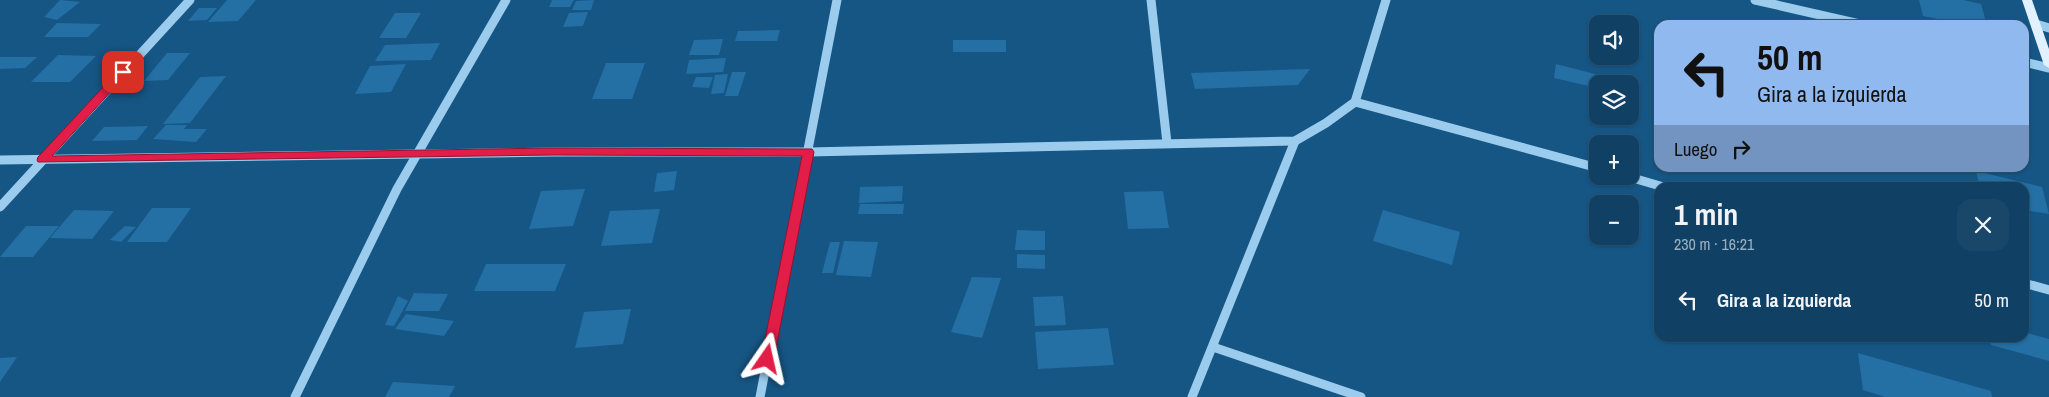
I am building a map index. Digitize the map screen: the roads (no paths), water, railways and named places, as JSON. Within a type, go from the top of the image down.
[{"type":"main road","points":[[2027,0],[2049,66]]},
{"type":"street","points":[[0,207],[190,0]]},
{"type":"street","points":[[295,397],[393,198],[506,0]]},
{"type":"street","points":[[760,397],[837,0]]},
{"type":"street","points":[[1152,0],[1167,143]]},
{"type":"street","points":[[0,160],[554,152],[809,152],[1294,141],[1326,123],[1355,102],[1386,0]]},
{"type":"street","points":[[1755,0],[1842,20]]},
{"type":"street","points":[[2036,24],[2049,28]]},
{"type":"street","points":[[2029,63],[2049,66]]},
{"type":"street","points":[[1355,102],[1589,166]]},
{"type":"street","points":[[1192,397],[1294,141]]},
{"type":"street","points":[[1639,180],[1654,184]]},
{"type":"street","points":[[2029,284],[2049,290]]},
{"type":"street","points":[[1213,347],[1361,397]]}]
